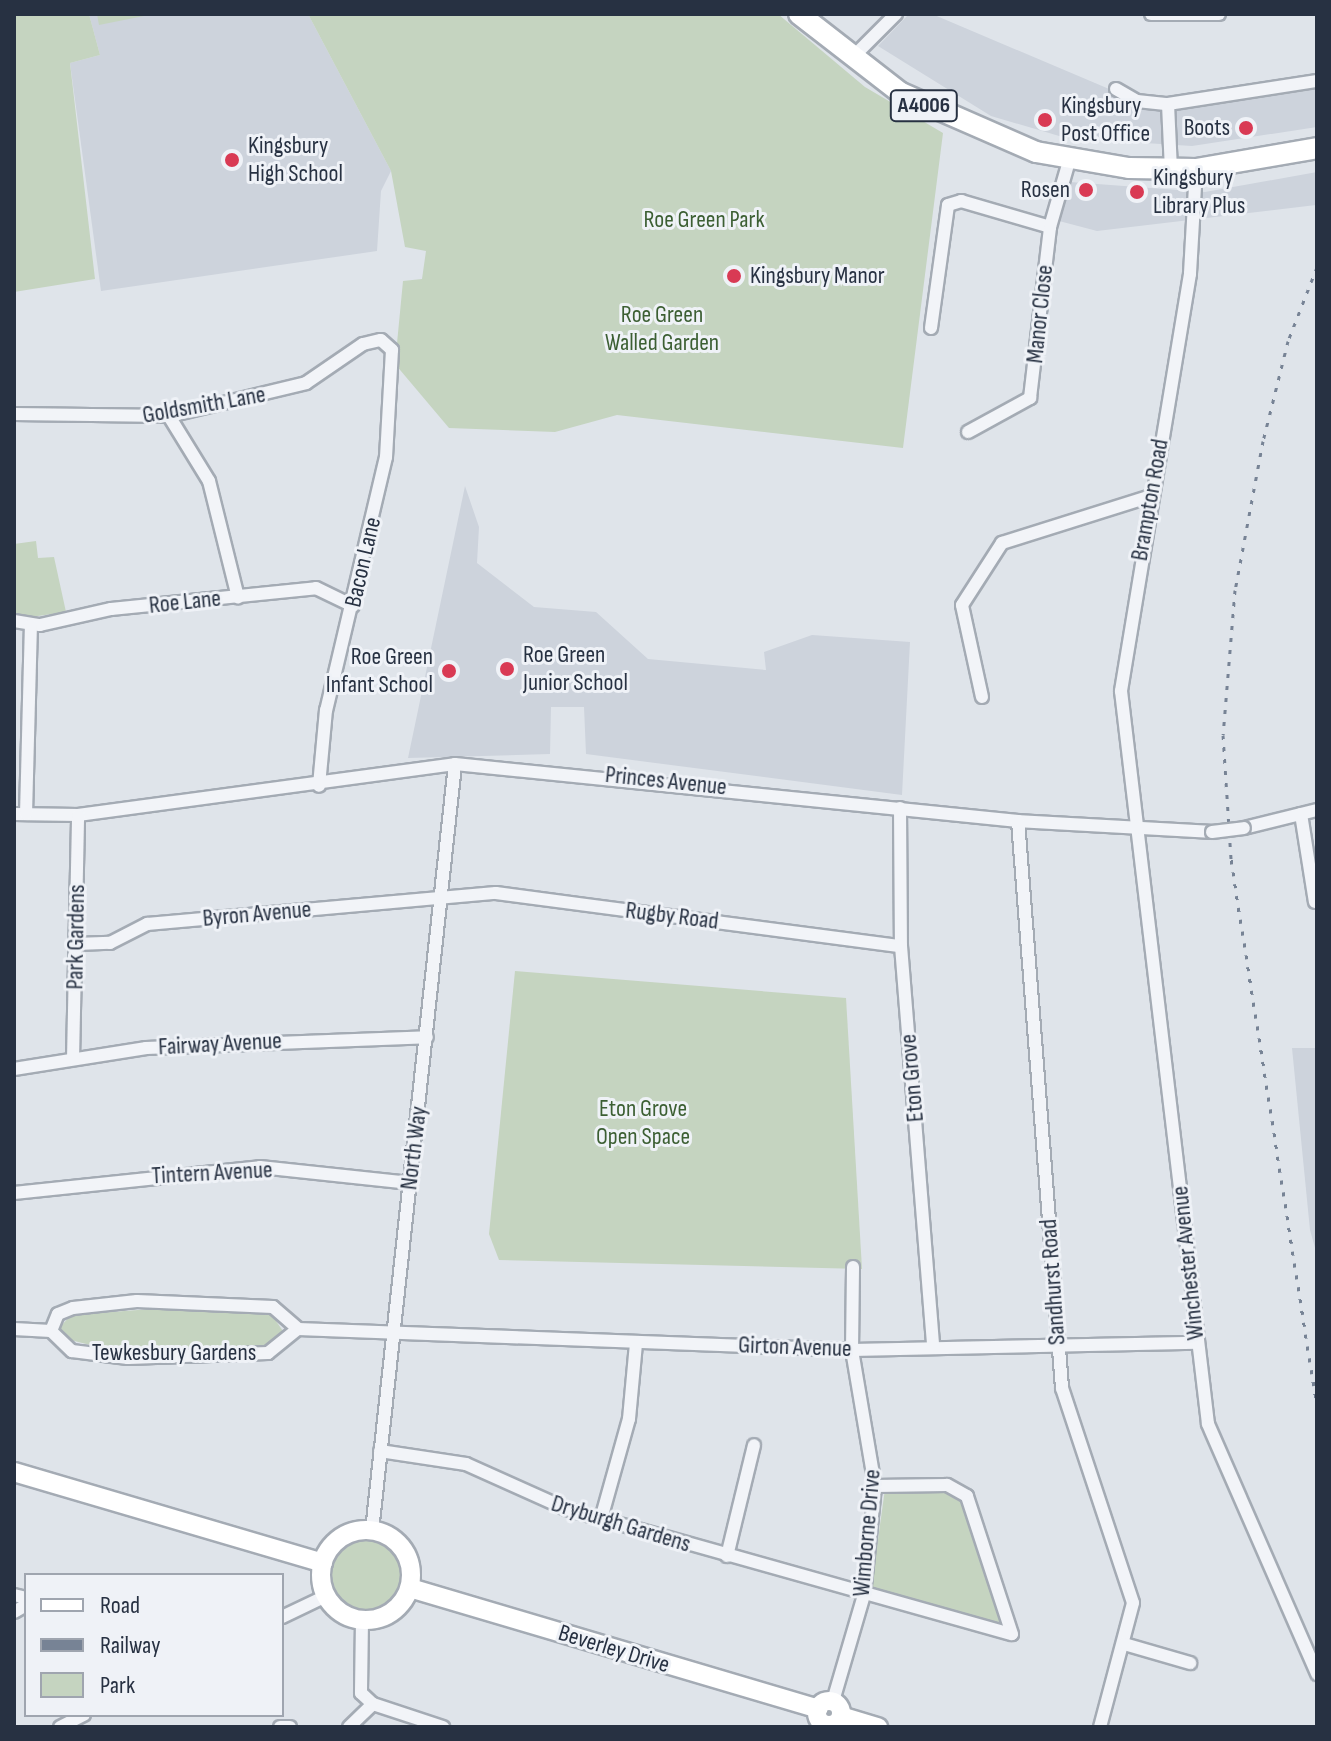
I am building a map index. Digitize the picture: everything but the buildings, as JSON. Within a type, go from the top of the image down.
[{"type":"main road","name":"A4006","points":[[799,14],[853,57],[961,125],[1069,161],[1196,169],[1317,148]]},
{"type":"street","points":[[853,57],[896,14]]},
{"type":"street","points":[[1151,14],[1219,14]]},
{"type":"street","points":[[1116,89],[1168,104],[1317,81]]},
{"type":"street","points":[[1168,104],[1171,169]]},
{"type":"street","name":"Manor Close","points":[[968,432],[1030,398],[1050,227],[1069,161]]},
{"type":"street","name":"Brampton Road","points":[[1141,831],[1121,691],[1148,497],[1190,274],[1196,169]]},
{"type":"street","points":[[931,328],[948,205],[967,202],[1050,227]]},
{"type":"street","name":"Goldsmith Lane","points":[[14,414],[169,416],[306,383],[381,340]]},
{"type":"street","name":"Bacon Lane","points":[[319,786],[326,710],[386,457],[392,350],[381,340]]},
{"type":"street","points":[[169,416],[209,481],[238,597]]},
{"type":"street","points":[[982,697],[962,605],[1002,543],[1148,497]]},
{"type":"street","name":"Roe Lane","points":[[14,621],[31,625],[316,588],[353,606]]},
{"type":"street","points":[[20,814],[31,625]]},
{"type":"street","name":"Princes Avenue","points":[[20,814],[78,815],[319,786],[455,764],[1141,831],[1212,832],[1244,828],[1317,810]]},
{"type":"street","name":"North Way","points":[[372,1531],[455,764]]},
{"type":"street","name":"Eton Grove","points":[[900,808],[901,946],[933,1348]]},
{"type":"street","points":[[1301,814],[1315,902]]},
{"type":"street","name":"Park Gardens","points":[[73,1059],[78,815]]},
{"type":"street","name":"Sandhurst Road","points":[[1018,821],[1058,1347],[1070,1428],[1133,1603],[1100,1727]]},
{"type":"street","name":"Winchester Avenue","points":[[1141,831],[1208,1424],[1230,1488],[1317,1674]]},
{"type":"street","name":"Rugby Road","points":[[442,897],[496,893],[901,946]]},
{"type":"street","name":"Byron Avenue","points":[[76,944],[110,943],[147,924],[442,897]]},
{"type":"street","name":"Fairway Avenue","points":[[14,1069],[173,1046],[427,1037]]},
{"type":"street","name":"Tintern Avenue","points":[[14,1193],[260,1167],[410,1183]]},
{"type":"street","name":"Wimborne Drive","points":[[828,1715],[864,1595],[875,1486],[852,1350],[853,1267]]},
{"type":"street","name":"Tewkesbury Gardens","points":[[137,1301],[273,1307],[298,1329],[268,1353],[178,1358],[86,1354],[63,1346],[51,1331],[58,1314],[73,1308],[137,1301]]},
{"type":"street","points":[[14,1329],[51,1331]]},
{"type":"street","points":[[298,1329],[393,1332]]},
{"type":"street","name":"Girton Avenue","points":[[393,1332],[852,1350],[1197,1343]]},
{"type":"street","points":[[601,1519],[629,1419],[636,1343]]},
{"type":"street","points":[[727,1556],[754,1445]]},
{"type":"street","name":"Dryburgh Gardens","points":[[380,1451],[466,1464],[601,1519],[1001,1635],[1015,1626],[967,1496],[947,1485],[875,1486]]},
{"type":"street","points":[[14,1472],[323,1563]]},
{"type":"street","points":[[326,1596],[323,1563],[342,1538],[372,1531],[403,1549],[410,1588],[396,1609],[362,1620]]},
{"type":"street","name":"Beverley Drive","points":[[410,1588],[828,1715],[878,1727]]},
{"type":"street","points":[[284,1616],[326,1596]]},
{"type":"street","points":[[326,1596],[362,1620]]},
{"type":"street","points":[[362,1620],[355,1681],[373,1704],[443,1727]]},
{"type":"street","points":[[1124,1644],[1190,1663]]},
{"type":"street","points":[[349,1727],[373,1704]]},
{"type":"street","points":[[60,1727],[80,1717]]},
{"type":"street","points":[[280,1727],[290,1727]]},
{"type":"shaded area","name":"Kingsbury High School","points":[[89,14],[308,14],[391,171],[381,191],[377,251],[101,291],[70,63],[100,55]]},
{"type":"shaded area","points":[[909,14],[932,14],[1128,97],[1174,103],[1317,79],[1317,127],[1192,146],[1066,138],[991,116],[878,46]]},
{"type":"shaded area","points":[[1317,172],[1316,205],[1097,231],[1059,221],[1070,182],[1205,192]]},
{"type":"shaded area","points":[[465,486],[479,527],[477,563],[534,607],[596,612],[648,659],[766,670],[764,652],[812,635],[910,642],[902,795],[586,754],[584,707],[551,707],[550,754],[408,758]]},
{"type":"shaded area","points":[[1292,1048],[1317,1048],[1317,1255],[1310,1230]]},
{"type":"green space","points":[[14,14],[89,14],[100,55],[70,63],[95,279],[14,292]]},
{"type":"green space","points":[[97,14],[154,14],[99,25]]},
{"type":"green space","name":"Roe Green Park","points":[[308,14],[778,14],[865,87],[943,133],[903,448],[617,415],[555,432],[449,428],[395,364],[403,281],[422,279],[426,251],[405,247],[391,171]]},
{"type":"green space","points":[[36,541],[38,558],[54,557],[66,612],[24,618],[14,615],[14,544]]},
{"type":"green space","name":"Eton Grove Open Space","points":[[515,971],[846,998],[862,1269],[499,1260],[489,1234]]},
{"type":"green space","points":[[178,1307],[269,1311],[285,1334],[265,1349],[127,1354],[62,1338],[60,1327],[71,1315]]},
{"type":"green space","points":[[885,1489],[955,1491],[966,1505],[1007,1626],[871,1590]]},
{"type":"green space","points":[[367,1540],[381,1543],[393,1551],[401,1563],[404,1577],[401,1591],[393,1603],[381,1611],[367,1614],[353,1611],[341,1603],[333,1591],[330,1577],[333,1563],[341,1551],[353,1543]]},
{"type":"railway","points":[[1317,267],[1288,341],[1263,441],[1235,590],[1223,735],[1231,860],[1317,1407]]},
{"type":"place","name":"Kingsbury Post Office","points":[[1045,120]]},
{"type":"place","name":"Boots","points":[[1246,128]]},
{"type":"place","name":"Kingsbury High School","points":[[232,160]]},
{"type":"place","name":"Rosen","points":[[1086,190]]},
{"type":"place","name":"Kingsbury Library Plus","points":[[1137,192]]},
{"type":"place","name":"Kingsbury Manor","points":[[734,276]]},
{"type":"place","name":"Roe Green Junior School","points":[[507,669]]},
{"type":"place","name":"Roe Green Infant School","points":[[449,671]]},
{"type":"park label","name":"Roe Green Walled Garden","points":[[662,329]]}]
